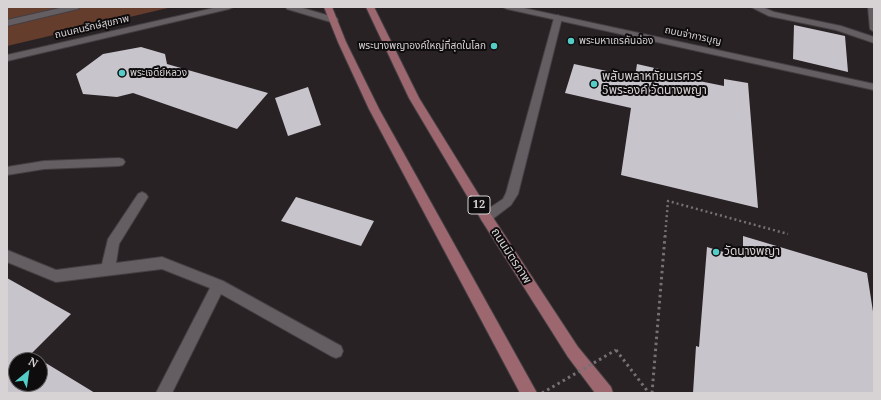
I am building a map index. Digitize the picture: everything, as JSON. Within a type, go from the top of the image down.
[{"type":"main road","points":[[328,7],[342,42],[374,109],[529,393]]},
{"type":"main road","name":"ถนนมิตรภาพ","points":[[370,7],[414,98],[486,217],[573,352],[605,393]]},
{"type":"street","points":[[7,23],[75,7]]},
{"type":"street","name":"ถนนคนรักษ์สุขภาพ","points":[[7,58],[229,7]]},
{"type":"street","points":[[290,7],[334,20]]},
{"type":"street","name":"ถนนจ่าการบุญ","points":[[506,7],[874,87]]},
{"type":"street","points":[[755,7],[772,14],[838,28],[874,40]]},
{"type":"street","points":[[872,7],[874,29]]},
{"type":"street","points":[[486,217],[507,202],[512,194],[558,18]]},
{"type":"street","points":[[7,171],[44,165],[119,162]]},
{"type":"street","points":[[108,269],[113,243],[142,198]]},
{"type":"street","points":[[7,256],[56,276],[162,263],[218,285],[336,351]]},
{"type":"street","points":[[164,393],[218,285]]},
{"type":"path","points":[[651,393],[668,201],[788,234]]},
{"type":"path","points":[[542,393],[616,350],[651,393]]},
{"type":"shaded area","points":[[7,7],[172,7],[7,46]]},
{"type":"building","points":[[794,25],[845,36],[848,72],[793,59]]},
{"type":"building","points":[[141,47],[165,54],[167,64],[268,93],[237,129],[133,93],[117,97],[83,94],[76,74],[103,54]]},
{"type":"building","points":[[574,64],[635,77],[637,64],[659,69],[659,73],[724,86],[724,79],[748,83],[758,208],[621,175],[631,108],[565,93]]},
{"type":"building","points":[[308,87],[321,125],[288,136],[275,98]]},
{"type":"building","points":[[296,197],[374,221],[361,246],[281,221]]},
{"type":"building","points":[[743,236],[867,273],[874,318],[874,393],[693,393],[696,346],[699,347],[707,247],[743,258]]},
{"type":"building","points":[[7,278],[71,314],[33,352],[8,352],[8,392],[48,392],[48,364],[95,393],[7,393]]},
{"type":"place","name":"พระมหาเถรคันฉ่อง","points":[[571,41]]},
{"type":"place","name":"พระนางพญาองค์ใหญ่ที่สุดในโลก","points":[[494,46]]},
{"type":"place","name":"พระเจดีย์หลวง","points":[[122,73]]},
{"type":"place","name":"พลับพลาหทัยนเรศวร์ 5พระองค์ วัดนางพญา","points":[[594,84]]},
{"type":"place","name":"วัดนางพญา","points":[[716,252]]}]
